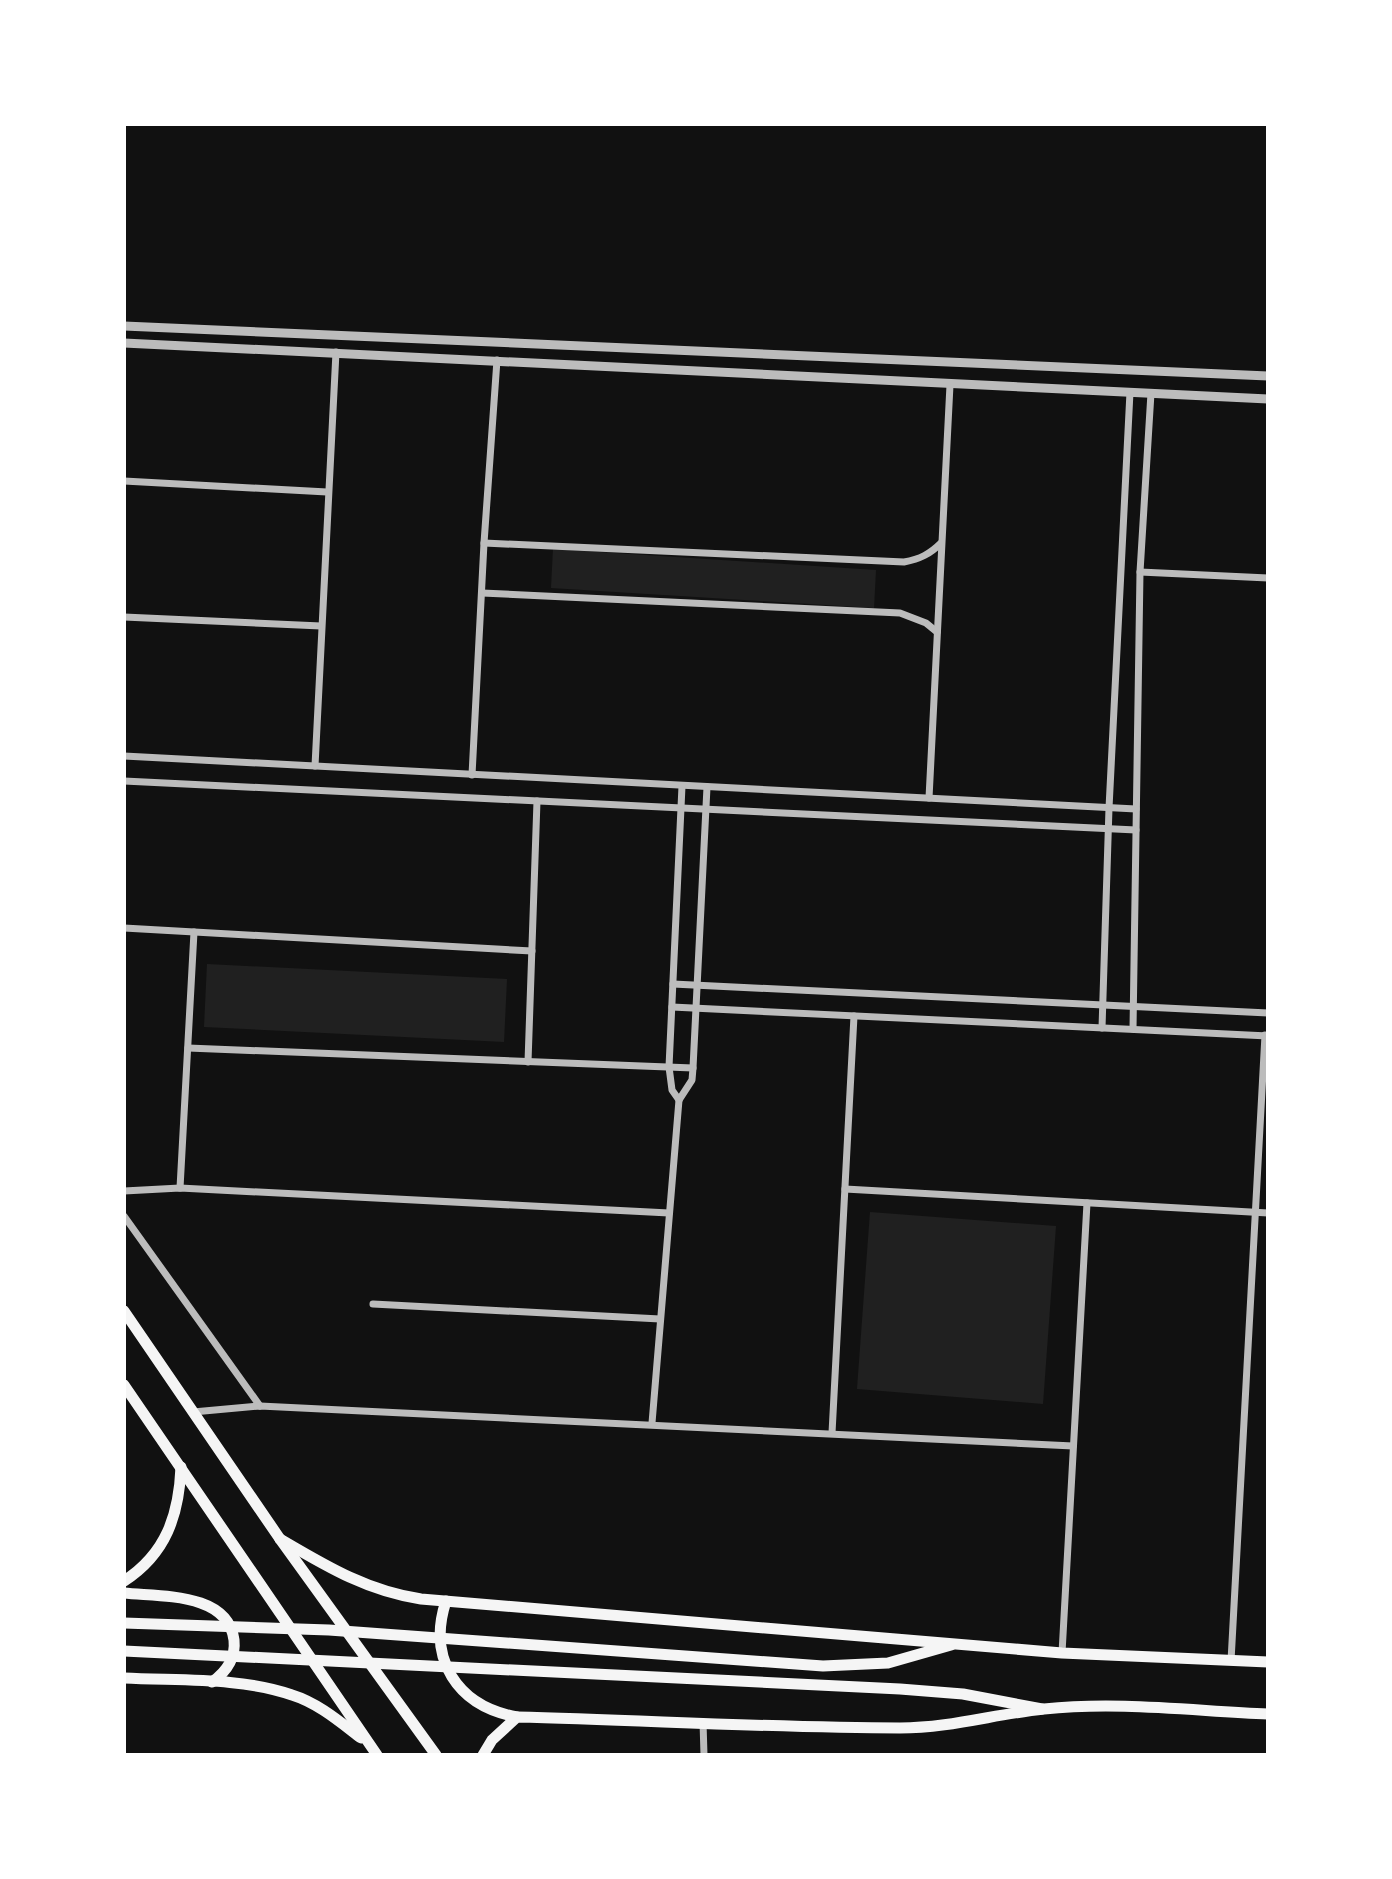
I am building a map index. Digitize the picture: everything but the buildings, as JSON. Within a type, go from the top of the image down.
[{"type":"main road","points":[[124,1311],[280,1539],[436,1755]]},
{"type":"main road","points":[[124,1385],[373,1750]]},
{"type":"main road","points":[[124,1581],[149,1562],[168,1533],[179,1500],[181,1466]]},
{"type":"main road","points":[[280,1539],[350,1580],[396,1596],[1062,1653],[1268,1662]]},
{"type":"main road","points":[[124,1593],[202,1603],[220,1613],[231,1629],[234,1649],[228,1667],[212,1682]]},
{"type":"main road","points":[[446,1601],[439,1632],[445,1663],[452,1677],[473,1700],[487,1708],[517,1717],[901,1728],[970,1723],[1042,1709],[1123,1707],[1268,1714]]},
{"type":"main road","points":[[129,1623],[329,1630],[845,1667],[900,1661],[956,1644]]},
{"type":"main road","points":[[130,1652],[935,1691],[1042,1709]]},
{"type":"main road","points":[[124,1678],[252,1686],[294,1695],[335,1718],[373,1750]]},
{"type":"main road","points":[[483,1755],[492,1740],[517,1717]]},
{"type":"street","points":[[124,326],[1268,376]]},
{"type":"street","points":[[124,343],[1268,399]]},
{"type":"street","points":[[315,766],[336,352]]},
{"type":"street","points":[[472,775],[497,360]]},
{"type":"street","points":[[929,798],[950,385]]},
{"type":"street","points":[[1102,1028],[1108,828],[1130,392]]},
{"type":"street","points":[[1133,1029],[1140,572],[1151,393]]},
{"type":"street","points":[[124,481],[327,492]]},
{"type":"street","points":[[484,543],[904,562],[919,560],[941,543]]},
{"type":"street","points":[[1140,572],[1268,578]]},
{"type":"street","points":[[482,593],[900,613],[914,616],[937,632]]},
{"type":"street","points":[[124,617],[321,626]]},
{"type":"street","points":[[124,756],[1136,809]]},
{"type":"street","points":[[124,781],[1136,830]]},
{"type":"street","points":[[679,1100],[672,1090],[669,1067],[682,786]]},
{"type":"street","points":[[652,1423],[679,1100],[687,1091],[693,1068],[707,787]]},
{"type":"street","points":[[528,1062],[537,801]]},
{"type":"street","points":[[124,928],[532,951]]},
{"type":"street","points":[[180,1188],[194,932]]},
{"type":"street","points":[[673,984],[1268,1013]]},
{"type":"street","points":[[672,1007],[1266,1036],[1231,1661]]},
{"type":"street","points":[[832,1433],[854,1016]]},
{"type":"street","points":[[188,1048],[693,1068]]},
{"type":"street","points":[[124,1191],[180,1188],[669,1213]]},
{"type":"street","points":[[845,1189],[1268,1213]]},
{"type":"street","points":[[1062,1653],[1087,1203]]},
{"type":"street","points":[[124,1216],[260,1406]]},
{"type":"street","points":[[373,1304],[660,1319]]},
{"type":"street","points":[[193,1412],[260,1406],[1073,1446]]},
{"type":"street","points":[[703,1722],[704,1755]]},
{"type":"shaded area","points":[[553,549],[876,570],[874,608],[551,588]]},
{"type":"shaded area","points":[[207,964],[507,979],[504,1042],[204,1027]]},
{"type":"shaded area","points":[[870,1212],[1056,1226],[1043,1404],[857,1389]]}]
